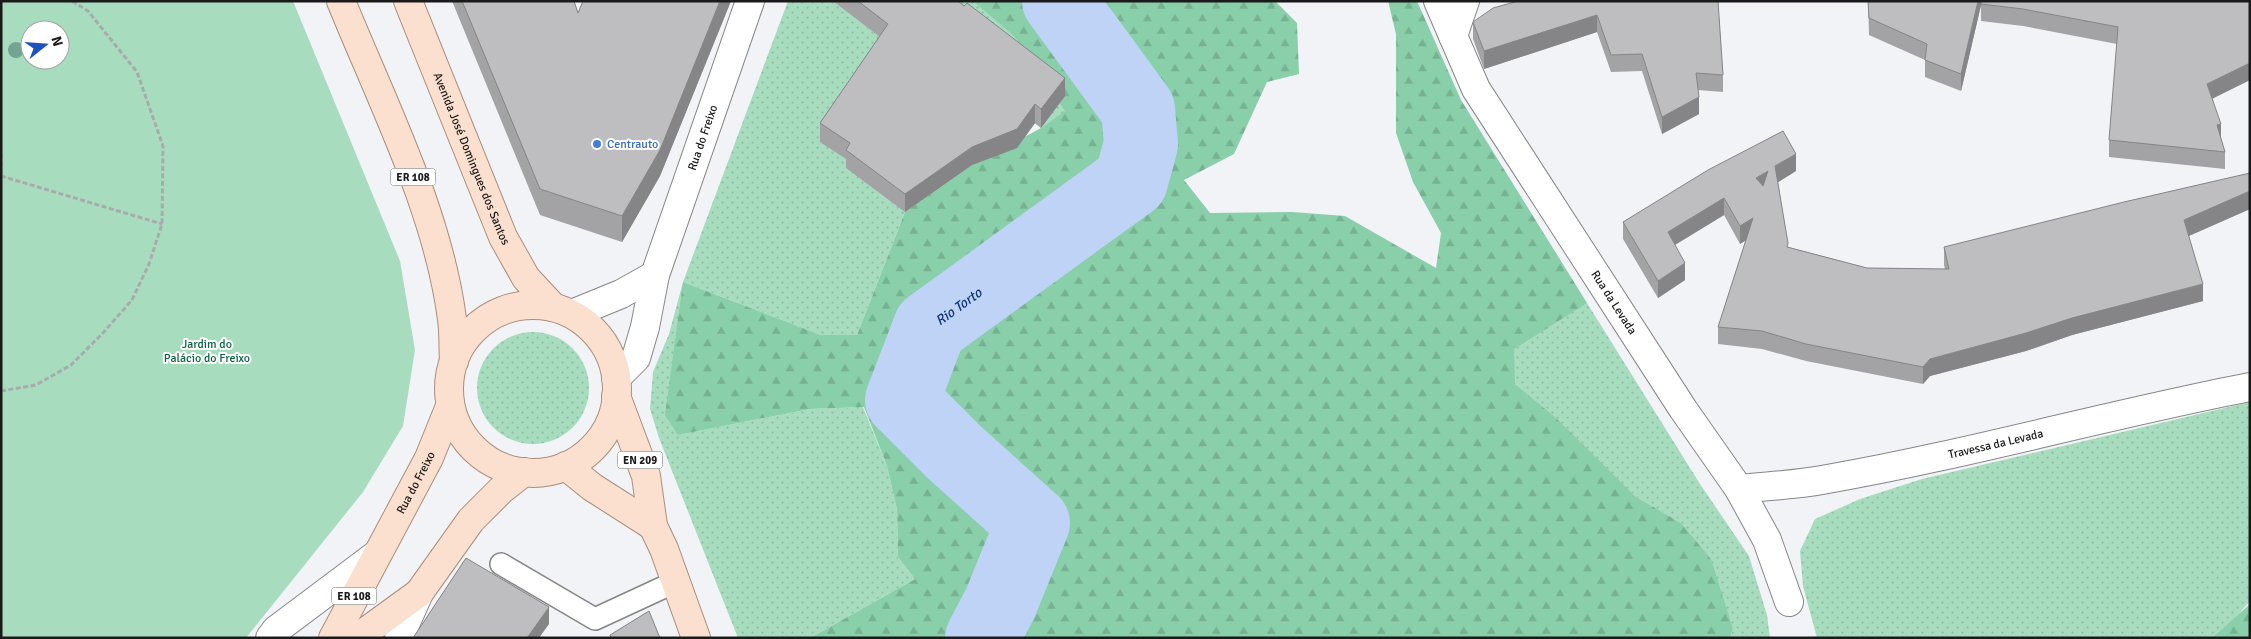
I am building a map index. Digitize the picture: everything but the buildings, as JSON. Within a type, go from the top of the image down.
[{"type":"main road","name":"ER 108","points":[[341,1],[412,173],[438,249],[453,320],[454,361]]},
{"type":"main road","name":"Avenida José Domingues dos Santos","points":[[408,1],[504,237],[526,278],[562,310]]},
{"type":"main road","name":"ER 108","points":[[528,304],[562,310],[588,325],[601,340],[611,358],[616,387],[612,419],[601,439],[585,455],[566,466],[546,472],[524,472],[502,467],[478,453],[461,432],[450,406],[449,384],[454,361],[464,340],[481,322],[504,310],[528,304]]},
{"type":"main road","name":"EN 209","points":[[616,387],[646,476],[653,526],[696,638]]},
{"type":"main road","name":"Rua do Freixo","points":[[333,638],[429,458],[450,406]]},
{"type":"main road","points":[[566,466],[592,487],[653,526]]},
{"type":"main road","name":"ER 108","points":[[357,638],[420,593],[471,520],[501,490],[524,472]]},
{"type":"street","name":"Rua do Freixo","points":[[616,387],[636,358],[645,327],[655,275],[750,1]]},
{"type":"street","name":"Rua da Levada","points":[[1438,1],[1476,89],[1683,409],[1739,489],[1767,540],[1789,602]]},
{"type":"street","points":[[1453,36],[1465,1]]},
{"type":"street","points":[[562,310],[621,294],[655,275]]},
{"type":"street","name":"Travessa da Levada","points":[[1739,489],[1830,478],[2019,439],[2161,404],[2250,386]]},
{"type":"street","name":"Rua do Freixo","points":[[270,638],[276,630],[376,555]]},
{"type":"street","points":[[399,638],[420,593]]},
{"type":"lane","points":[[502,564],[595,619],[675,582]]},
{"type":"path","points":[[1,391],[36,385],[71,365],[102,334],[132,300],[148,264],[162,224],[163,146],[137,72],[88,11],[72,1]]},
{"type":"path","points":[[1,154],[1,175],[162,224]]},
{"type":"green space","name":"Jardim do Palácio do Freixo","points":[[1,1],[293,1],[400,261],[415,350],[403,426],[363,492],[246,638],[1,638]]},
{"type":"green space","points":[[788,1],[979,1],[1020,34],[1008,52],[1065,96],[1066,111],[1041,128],[1034,123],[905,212],[857,335],[821,335],[683,282]]},
{"type":"green space","points":[[973,1],[1275,1],[1297,23],[1299,74],[1267,82],[1234,154],[1184,180],[1210,213],[1292,212],[1345,216],[1436,268],[1441,233],[1413,182],[1396,133],[1396,34],[1388,1],[1417,1],[1461,100],[1587,303],[1514,349],[1515,384],[1556,418],[1635,496],[1681,523],[1711,559],[1733,629],[1730,638],[810,638],[915,579],[898,557],[897,510],[887,466],[864,407],[810,409],[678,435],[665,415],[683,282],[821,335],[857,335],[905,212],[972,165],[1041,128],[1065,111],[1014,36]]},
{"type":"green space","points":[[683,282],[678,435],[810,409],[863,407],[887,466],[897,510],[898,557],[915,579],[810,638],[738,638],[659,438],[650,409],[653,372],[669,334]]},
{"type":"green space","points":[[1587,303],[1700,484],[1749,556],[1767,615],[1770,638],[1730,638],[1733,629],[1681,523],[1635,496],[1515,384],[1508,347]]},
{"type":"green space","points":[[533,332],[555,336],[573,348],[585,366],[589,388],[585,410],[573,428],[555,440],[533,444],[511,440],[493,428],[481,410],[477,388],[481,366],[493,348],[511,336]]},
{"type":"green space","points":[[2250,402],[2250,601],[2218,638],[1817,638],[1803,586],[1800,551],[1815,519],[1860,499],[1922,479]]},
{"type":"green space","points":[[2250,604],[2250,638],[2212,638]]},
{"type":"waterway","name":"Rio Torto","points":[[982,638],[1000,604],[1033,523],[954,452],[902,400],[930,327],[1131,181],[1141,144],[1138,109],[1059,1]]},
{"type":"place","name":"Centrauto","points":[[597,144]]}]
